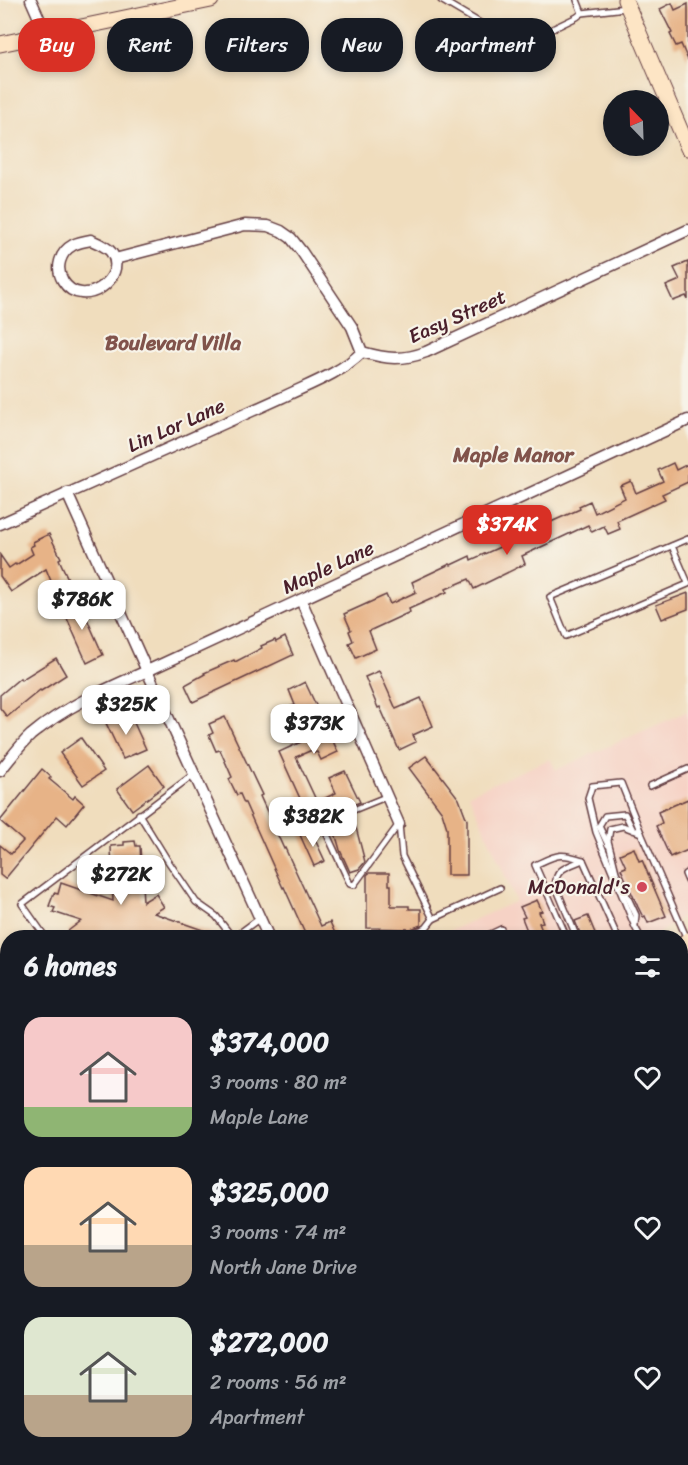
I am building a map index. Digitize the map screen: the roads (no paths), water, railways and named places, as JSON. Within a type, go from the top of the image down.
[{"type":"main road","points":[[95,24],[210,0]]},
{"type":"main road","points":[[626,4],[688,148]]},
{"type":"main road","points":[[0,44],[18,40]]},
{"type":"street","points":[[31,0],[39,18]]},
{"type":"street","points":[[115,259],[245,225],[268,226],[291,238],[302,252],[352,327],[362,352]]},
{"type":"street","name":"Easy Street","points":[[362,352],[400,359],[426,352],[688,230]]},
{"type":"street","points":[[92,240],[100,244],[111,251],[115,259],[114,271],[110,280],[103,288],[93,292],[81,293],[70,289],[59,272],[64,252],[72,245],[81,242],[92,240]]},
{"type":"street","name":"Lin Lor Lane","points":[[0,524],[283,397],[354,360],[362,352]]},
{"type":"street","name":"Maple Lane","points":[[0,771],[30,737],[60,713],[104,689],[147,672],[688,420]]},
{"type":"street","points":[[68,493],[265,930]]},
{"type":"street","points":[[302,600],[399,824]]},
{"type":"lane","points":[[441,0],[502,36],[546,32],[582,13],[626,4]]},
{"type":"lane","points":[[577,0],[582,13]]},
{"type":"lane","points":[[672,546],[688,584],[566,636],[549,597],[688,539]]},
{"type":"lane","points":[[650,786],[688,769]]},
{"type":"lane","points":[[40,930],[22,904],[194,774]]},
{"type":"lane","points":[[637,930],[596,832],[588,798],[592,786],[621,783],[684,930]]},
{"type":"lane","points":[[388,796],[324,822],[324,828],[350,884],[354,885],[399,824]]},
{"type":"lane","points":[[139,814],[196,902],[216,916],[227,930]]},
{"type":"lane","points":[[611,852],[599,826],[605,816],[625,814],[633,830]]},
{"type":"lane","points":[[399,824],[402,856],[433,919]]},
{"type":"lane","points":[[635,927],[636,915],[616,872],[608,841],[610,829],[623,826],[641,833]]},
{"type":"lane","points":[[564,930],[535,864],[557,855],[583,860],[614,930]]},
{"type":"lane","points":[[575,930],[555,878],[560,871],[583,860]]},
{"type":"lane","points":[[688,872],[685,874],[688,881]]},
{"type":"lane","points":[[421,930],[426,928],[433,919],[501,888]]},
{"type":"lane","points":[[244,930],[260,918]]},
{"type":"place","name":"McDonald's","points":[[642,887]]},
{"type":"district","name":"Boulevard Villa","points":[[173,343]]},
{"type":"district","name":"Maple Manor","points":[[513,455]]}]
